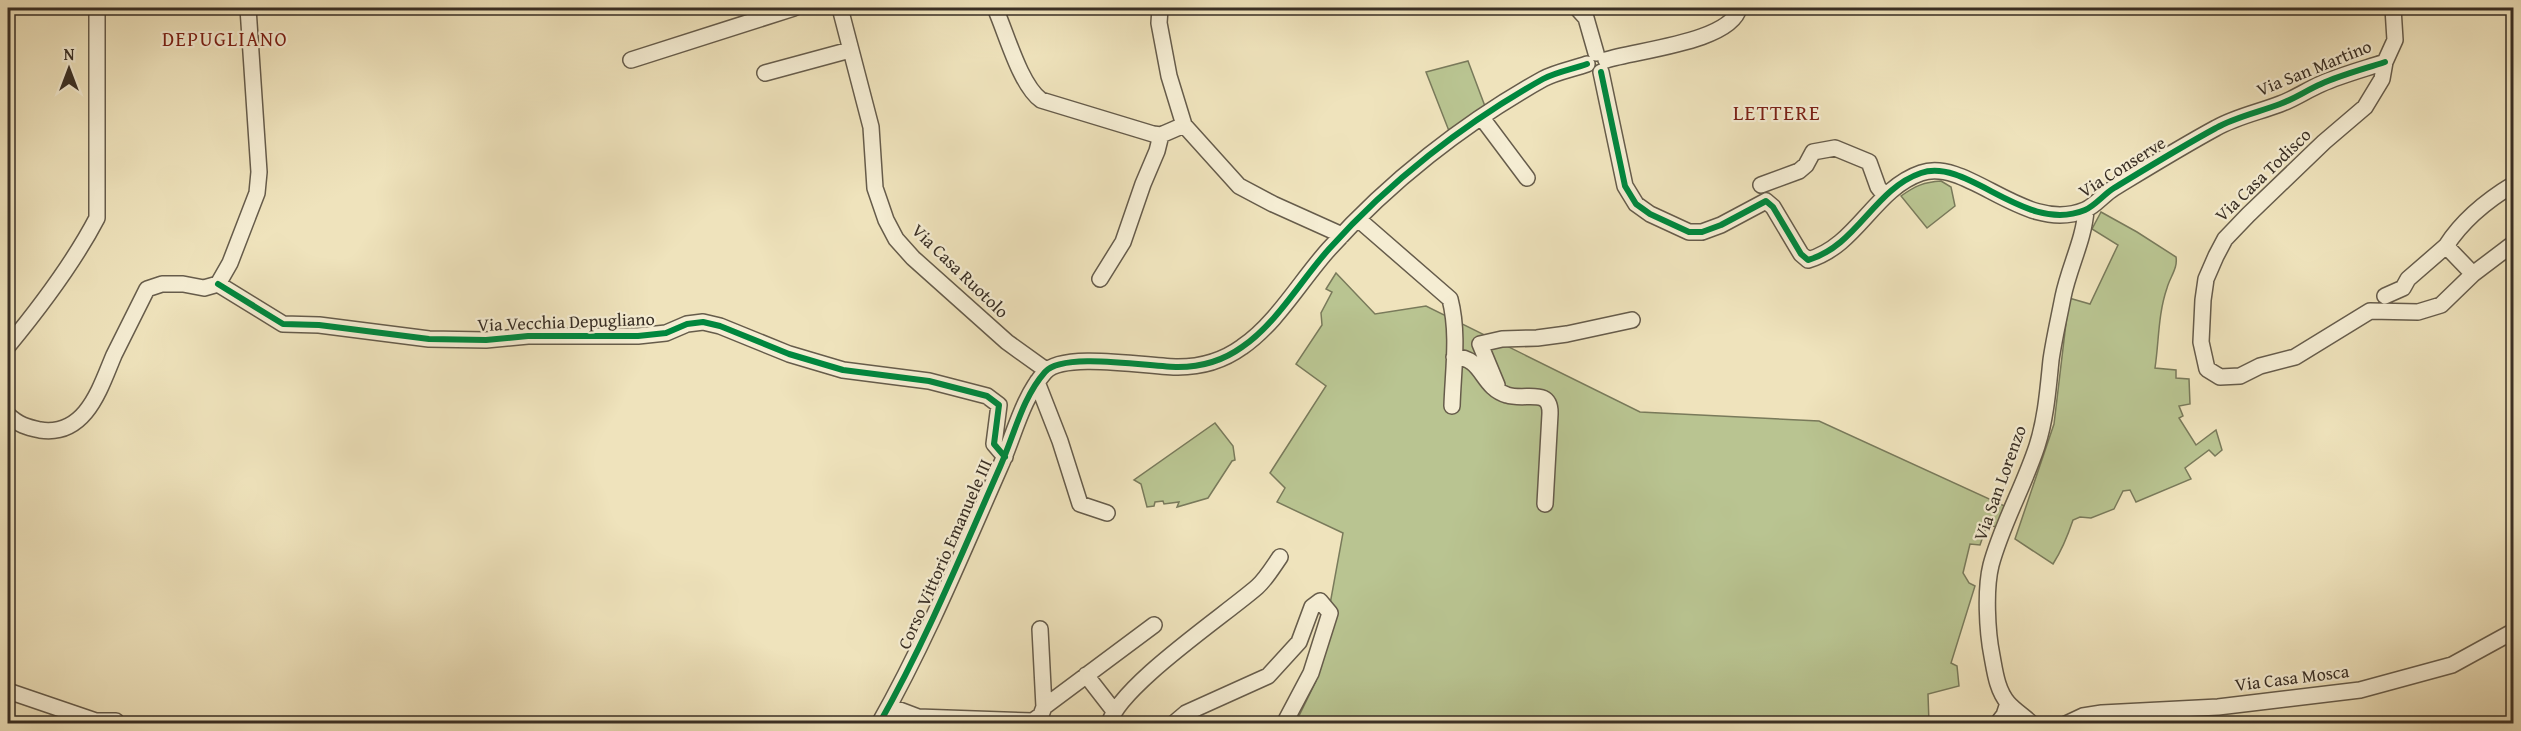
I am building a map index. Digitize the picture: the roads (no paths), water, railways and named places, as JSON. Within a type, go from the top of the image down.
[{"type":"street","points":[[8,346],[81,248],[97,218],[97,8]]},
{"type":"street","points":[[8,416],[20,426],[49,431],[68,427],[81,418],[94,402],[147,289],[162,284],[204,288],[218,284],[230,263],[257,193],[259,172],[248,8]]},
{"type":"street","points":[[631,60],[794,8]]},
{"type":"street","name":"Via Casa Ruotolo","points":[[840,8],[870,127],[875,188],[886,220],[896,239],[913,258],[1042,376]]},
{"type":"street","points":[[995,8],[1034,95],[1052,103],[1161,135],[1184,125]]},
{"type":"street","points":[[1160,8],[1159,23],[1169,76],[1184,125],[1239,186],[1342,235]]},
{"type":"street","points":[[1577,8],[1586,18],[1598,62]]},
{"type":"street","points":[[1107,513],[1080,504],[1042,376],[1063,362],[1180,367],[1216,362],[1243,347],[1269,325],[1342,235],[1358,219],[1447,143],[1482,118],[1545,78],[1598,62],[1708,36],[1729,23],[1739,8]]},
{"type":"street","name":"Via San Martino","points":[[2240,118],[2283,103],[2322,84],[2385,62],[2395,40],[2393,8]]},
{"type":"street","points":[[765,73],[850,50]]},
{"type":"street","name":"Via Conserve","points":[[1598,62],[1625,186],[1636,204],[1650,214],[1689,232],[1702,232],[1721,225],[1766,201],[1773,207],[1808,260],[1817,258],[1854,232],[1885,196],[1908,178],[1924,172],[1940,171],[1956,175],[2031,210],[2047,214],[2086,210],[2112,190],[2197,138],[2218,126],[2240,118]]},
{"type":"street","name":"Via Casa Todisco","points":[[2385,62],[2382,79],[2365,107],[2324,142],[2225,239],[2206,279],[2201,342],[2207,369],[2220,377],[2240,376],[2260,366],[2295,357],[2370,311],[2418,312],[2440,305],[2473,274]]},
{"type":"street","points":[[1482,118],[1527,178]]},
{"type":"street","points":[[1100,279],[1124,242],[1161,135]]},
{"type":"street","points":[[1761,185],[1806,165],[1813,152],[1834,148],[1869,162],[1878,187],[1885,196]]},
{"type":"street","points":[[2385,296],[2403,288],[2408,283],[2408,279],[2446,246],[2454,234],[2499,193],[2514,184]]},
{"type":"street","name":"Via San Lorenzo","points":[[2032,723],[2008,703],[1997,679],[1989,645],[1991,566],[2001,533],[2011,516],[2038,445],[2046,406],[2051,357],[2074,255],[2081,240],[2086,210]]},
{"type":"street","points":[[1358,219],[1450,299],[1454,313],[1452,406]]},
{"type":"street","points":[[2446,246],[2473,274],[2514,243]]},
{"type":"street","name":"Via Vecchia Depugliano","points":[[218,284],[283,324],[319,325],[429,339],[638,336],[666,333],[687,324],[703,322],[720,326],[789,354],[843,370],[929,381],[987,396],[999,405],[994,444],[1005,457]]},
{"type":"street","points":[[1500,391],[1480,344],[1502,339],[1546,337],[1632,320]]},
{"type":"street","points":[[1454,357],[1468,358],[1492,389],[1506,395],[1541,397],[1551,405],[1545,504]]},
{"type":"street","name":"Corso Vittorio Emanuele III","points":[[879,723],[907,674],[1005,457],[1030,393],[1042,376]]},
{"type":"street","points":[[1086,675],[1111,717],[1146,676],[1259,585],[1280,557]]},
{"type":"street","points":[[1173,723],[1186,713],[1268,676],[1299,642],[1312,608],[1320,601],[1330,613],[1311,673],[1284,723]]},
{"type":"street","points":[[1044,707],[1154,625]]},
{"type":"street","points":[[889,706],[918,717],[1033,721],[1041,715],[1044,707],[1040,629]]},
{"type":"street","name":"Via Casa Mosca","points":[[2066,723],[2083,716],[2102,713],[2218,707],[2360,690],[2452,665],[2514,631]]},
{"type":"street","points":[[8,692],[96,721],[116,721]]},
{"type":"street","points":[[1997,723],[2004,715],[2008,703]]},
{"type":"district","name":"DEPUGLIANO","points":[[225,39]]},
{"type":"district","name":"LETTERE","points":[[1777,113]]}]
